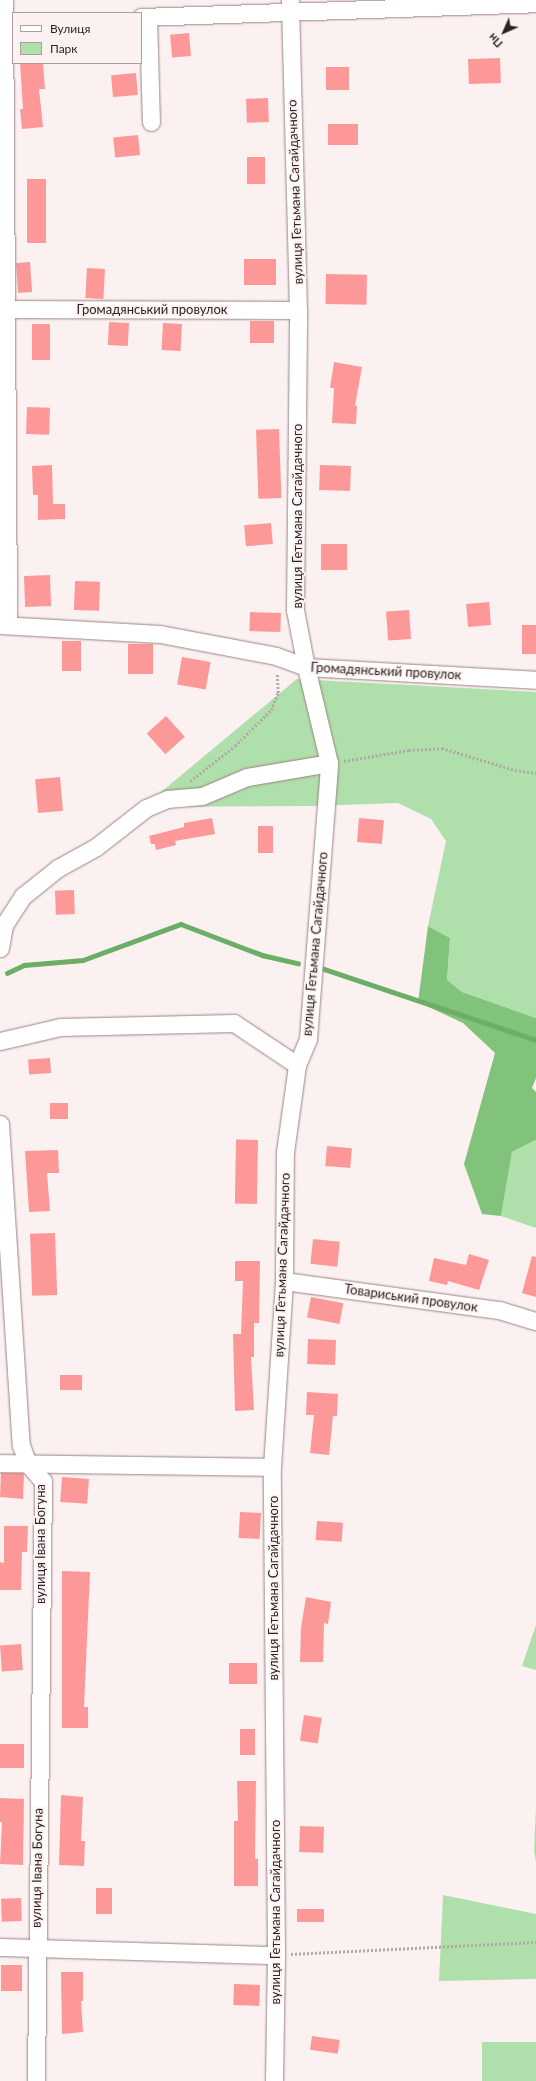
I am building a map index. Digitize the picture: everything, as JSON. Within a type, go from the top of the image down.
[{"type":"street","points":[[4,0],[6,20],[3,308],[4,625]]},
{"type":"street","points":[[152,122],[144,17],[290,6],[536,3]]},
{"type":"street","name":"вулиця Гетьмана Сагайдачного","points":[[274,2081],[276,1955],[272,1467],[284,1281],[285,1152],[297,1065],[308,1039],[313,993],[330,764],[306,668],[295,610],[298,310],[290,6]]},
{"type":"street","name":"Громадянський провулок","points":[[3,308],[298,310]]},
{"type":"street","name":"Громадянський провулок","points":[[4,625],[160,634],[276,656],[306,668],[536,680]]},
{"type":"street","points":[[0,948],[4,925],[23,896],[58,868],[96,847],[146,808],[167,798],[202,796],[247,777],[330,764]]},
{"type":"street","points":[[0,1041],[60,1027],[234,1023],[297,1065]]},
{"type":"street","name":"вулиця Івана Богуна","points":[[0,1124],[21,1445],[28,1464],[43,1481],[36,1946],[36,2081]]},
{"type":"street","name":"Товариський провулок","points":[[284,1281],[499,1310],[536,1321]]},
{"type":"street","points":[[0,1463],[272,1467]]},
{"type":"street","points":[[0,1947],[36,1946],[276,1955]]},
{"type":"path","points":[[167,798],[235,746],[271,710],[278,694],[276,656]]},
{"type":"path","points":[[330,764],[409,750],[442,748],[515,770],[536,772]]},
{"type":"path","points":[[276,1955],[534,1942],[536,1937]]},
{"type":"green space","points":[[297,679],[536,692],[536,1018],[462,992],[447,980],[450,938],[428,926],[446,841],[431,819],[398,803],[310,806],[143,807]]},
{"type":"green space","points":[[428,926],[450,938],[447,980],[462,992],[536,1018],[536,1078],[532,1088],[536,1092],[536,1140],[512,1152],[501,1216],[482,1214],[464,1164],[495,1053],[463,1023],[418,1002]]},
{"type":"green space","points":[[536,1140],[536,1228],[501,1216],[512,1152]]},
{"type":"green space","points":[[536,1625],[536,1670],[522,1666]]},
{"type":"green space","points":[[536,1807],[536,1862],[534,1851]]},
{"type":"green space","points":[[443,1895],[536,1914],[536,1979],[439,1981]]},
{"type":"green space","points":[[482,2042],[536,2042],[536,2081],[482,2081]]},
{"type":"building","points":[[189,33],[191,56],[172,58],[170,35]]},
{"type":"building","points":[[500,58],[501,83],[469,84],[468,59]]},
{"type":"building","points":[[20,64],[43,64],[45,89],[39,89],[43,127],[22,129],[20,109],[23,109]]},
{"type":"building","points":[[326,67],[349,67],[349,90],[326,90]]},
{"type":"building","points":[[136,73],[138,95],[113,97],[111,75]]},
{"type":"building","points":[[268,98],[269,122],[247,123],[246,99]]},
{"type":"building","points":[[328,124],[358,124],[358,145],[328,145]]},
{"type":"building","points":[[138,135],[140,155],[115,158],[113,138]]},
{"type":"building","points":[[247,157],[265,157],[265,184],[247,184]]},
{"type":"building","points":[[27,179],[46,179],[46,243],[27,243]]},
{"type":"building","points":[[244,259],[276,259],[276,285],[244,285]]},
{"type":"building","points":[[30,262],[32,292],[18,293],[16,263]]},
{"type":"building","points":[[87,268],[105,269],[103,299],[85,298]]},
{"type":"building","points":[[326,274],[367,275],[366,305],[325,304]]},
{"type":"building","points":[[250,321],[274,321],[274,343],[250,343]]},
{"type":"building","points":[[109,322],[129,323],[128,346],[108,345]]},
{"type":"building","points":[[163,323],[182,324],[181,351],[162,350]]},
{"type":"building","points":[[32,324],[50,324],[50,360],[32,360]]},
{"type":"building","points":[[334,362],[362,367],[355,406],[357,406],[356,424],[332,423],[334,388],[330,388]]},
{"type":"building","points":[[27,407],[50,408],[49,435],[26,434]]},
{"type":"building","points":[[279,429],[281,498],[258,499],[256,430]]},
{"type":"building","points":[[52,465],[53,504],[65,504],[65,519],[38,520],[38,495],[33,495],[32,466]]},
{"type":"building","points":[[320,465],[351,466],[350,491],[319,490]]},
{"type":"building","points":[[271,523],[273,544],[246,546],[244,525]]},
{"type":"building","points":[[321,544],[347,544],[347,570],[321,570]]},
{"type":"building","points":[[50,575],[51,606],[25,607],[24,576]]},
{"type":"building","points":[[75,581],[100,582],[99,611],[74,610]]},
{"type":"building","points":[[489,602],[491,625],[468,627],[466,604]]},
{"type":"building","points":[[409,610],[411,639],[388,641],[386,612]]},
{"type":"building","points":[[250,612],[281,613],[280,632],[249,631]]},
{"type":"building","points":[[522,625],[536,625],[536,654],[522,654]]},
{"type":"building","points":[[62,641],[81,641],[81,671],[62,671]]},
{"type":"building","points":[[128,644],[153,644],[153,674],[128,674]]},
{"type":"building","points":[[182,657],[211,662],[206,690],[177,685]]},
{"type":"building","points":[[166,716],[185,737],[165,754],[147,733]]},
{"type":"building","points":[[60,777],[63,811],[38,813],[35,779]]},
{"type":"building","points":[[212,818],[215,834],[175,841],[176,845],[156,850],[155,844],[151,844],[149,836],[184,827],[184,823]]},
{"type":"building","points":[[359,818],[384,820],[382,844],[357,842]]},
{"type":"building","points":[[258,826],[273,826],[273,853],[258,853]]},
{"type":"building","points":[[74,890],[75,914],[56,915],[55,891]]},
{"type":"building","points":[[50,1058],[51,1073],[29,1074],[28,1060]]},
{"type":"building","points":[[50,1103],[68,1103],[68,1119],[50,1119]]},
{"type":"building","points":[[236,1140],[258,1140],[257,1204],[235,1204]]},
{"type":"building","points":[[327,1146],[352,1148],[350,1168],[325,1166]]},
{"type":"building","points":[[58,1150],[59,1173],[47,1173],[50,1211],[29,1212],[25,1151]]},
{"type":"building","points":[[55,1233],[57,1295],[32,1296],[30,1234]]},
{"type":"building","points":[[313,1239],[340,1242],[337,1267],[310,1264]]},
{"type":"building","points":[[469,1254],[489,1260],[479,1290],[448,1281],[447,1285],[429,1281],[434,1258],[466,1265]]},
{"type":"building","points":[[532,1256],[536,1257],[536,1297],[522,1293]]},
{"type":"building","points":[[235,1261],[260,1261],[259,1323],[254,1323],[254,1357],[251,1357],[254,1410],[235,1411],[233,1334],[241,1334],[243,1281],[235,1281]]},
{"type":"building","points":[[311,1297],[343,1303],[339,1324],[307,1318]]},
{"type":"building","points":[[308,1339],[336,1340],[335,1365],[307,1364]]},
{"type":"building","points":[[60,1375],[82,1375],[82,1390],[60,1390]]},
{"type":"building","points":[[307,1392],[338,1394],[337,1416],[333,1416],[329,1455],[310,1453],[314,1415],[306,1415]]},
{"type":"building","points":[[1,1473],[23,1473],[23,1499],[0,1497]]},
{"type":"building","points":[[62,1477],[89,1479],[87,1504],[60,1502]]},
{"type":"building","points":[[240,1512],[261,1513],[260,1539],[239,1538]]},
{"type":"building","points":[[317,1521],[343,1523],[342,1542],[316,1540]]},
{"type":"building","points":[[4,1526],[28,1526],[27,1552],[22,1552],[21,1590],[0,1590],[0,1562],[4,1563]]},
{"type":"building","points":[[62,1571],[90,1572],[84,1707],[88,1707],[88,1728],[62,1728]]},
{"type":"building","points":[[306,1597],[331,1602],[328,1624],[324,1623],[323,1662],[300,1662],[301,1628]]},
{"type":"building","points":[[21,1644],[23,1670],[2,1671],[0,1645]]},
{"type":"building","points":[[229,1663],[257,1663],[257,1684],[229,1684]]},
{"type":"building","points":[[304,1715],[322,1718],[318,1743],[300,1741]]},
{"type":"building","points":[[240,1729],[255,1729],[255,1755],[240,1755]]},
{"type":"building","points":[[0,1744],[24,1744],[24,1768],[0,1768]]},
{"type":"building","points":[[237,1781],[256,1781],[255,1859],[258,1859],[258,1886],[234,1886],[234,1821],[238,1821]]},
{"type":"building","points":[[61,1795],[83,1797],[81,1841],[85,1841],[84,1866],[59,1865]]},
{"type":"building","points":[[0,1798],[24,1799],[23,1865],[0,1864],[2,1822],[0,1822]]},
{"type":"building","points":[[300,1826],[324,1827],[323,1853],[299,1852]]},
{"type":"building","points":[[96,1888],[112,1888],[112,1914],[96,1914]]},
{"type":"building","points":[[21,1898],[22,1921],[2,1922],[1,1899]]},
{"type":"building","points":[[297,1909],[324,1909],[324,1922],[297,1922]]},
{"type":"building","points":[[1,1965],[22,1965],[22,1991],[1,1991]]},
{"type":"building","points":[[61,1972],[83,1972],[83,2001],[81,2001],[83,2032],[62,2034]]},
{"type":"building","points":[[234,1984],[260,1985],[259,2006],[233,2005]]},
{"type":"building","points":[[312,2036],[340,2040],[338,2054],[310,2050]]},
{"type":"waterway","points":[[7,973],[24,965],[83,960],[181,924],[262,955],[298,963]]},
{"type":"waterway","points":[[321,968],[536,1040]]}]
